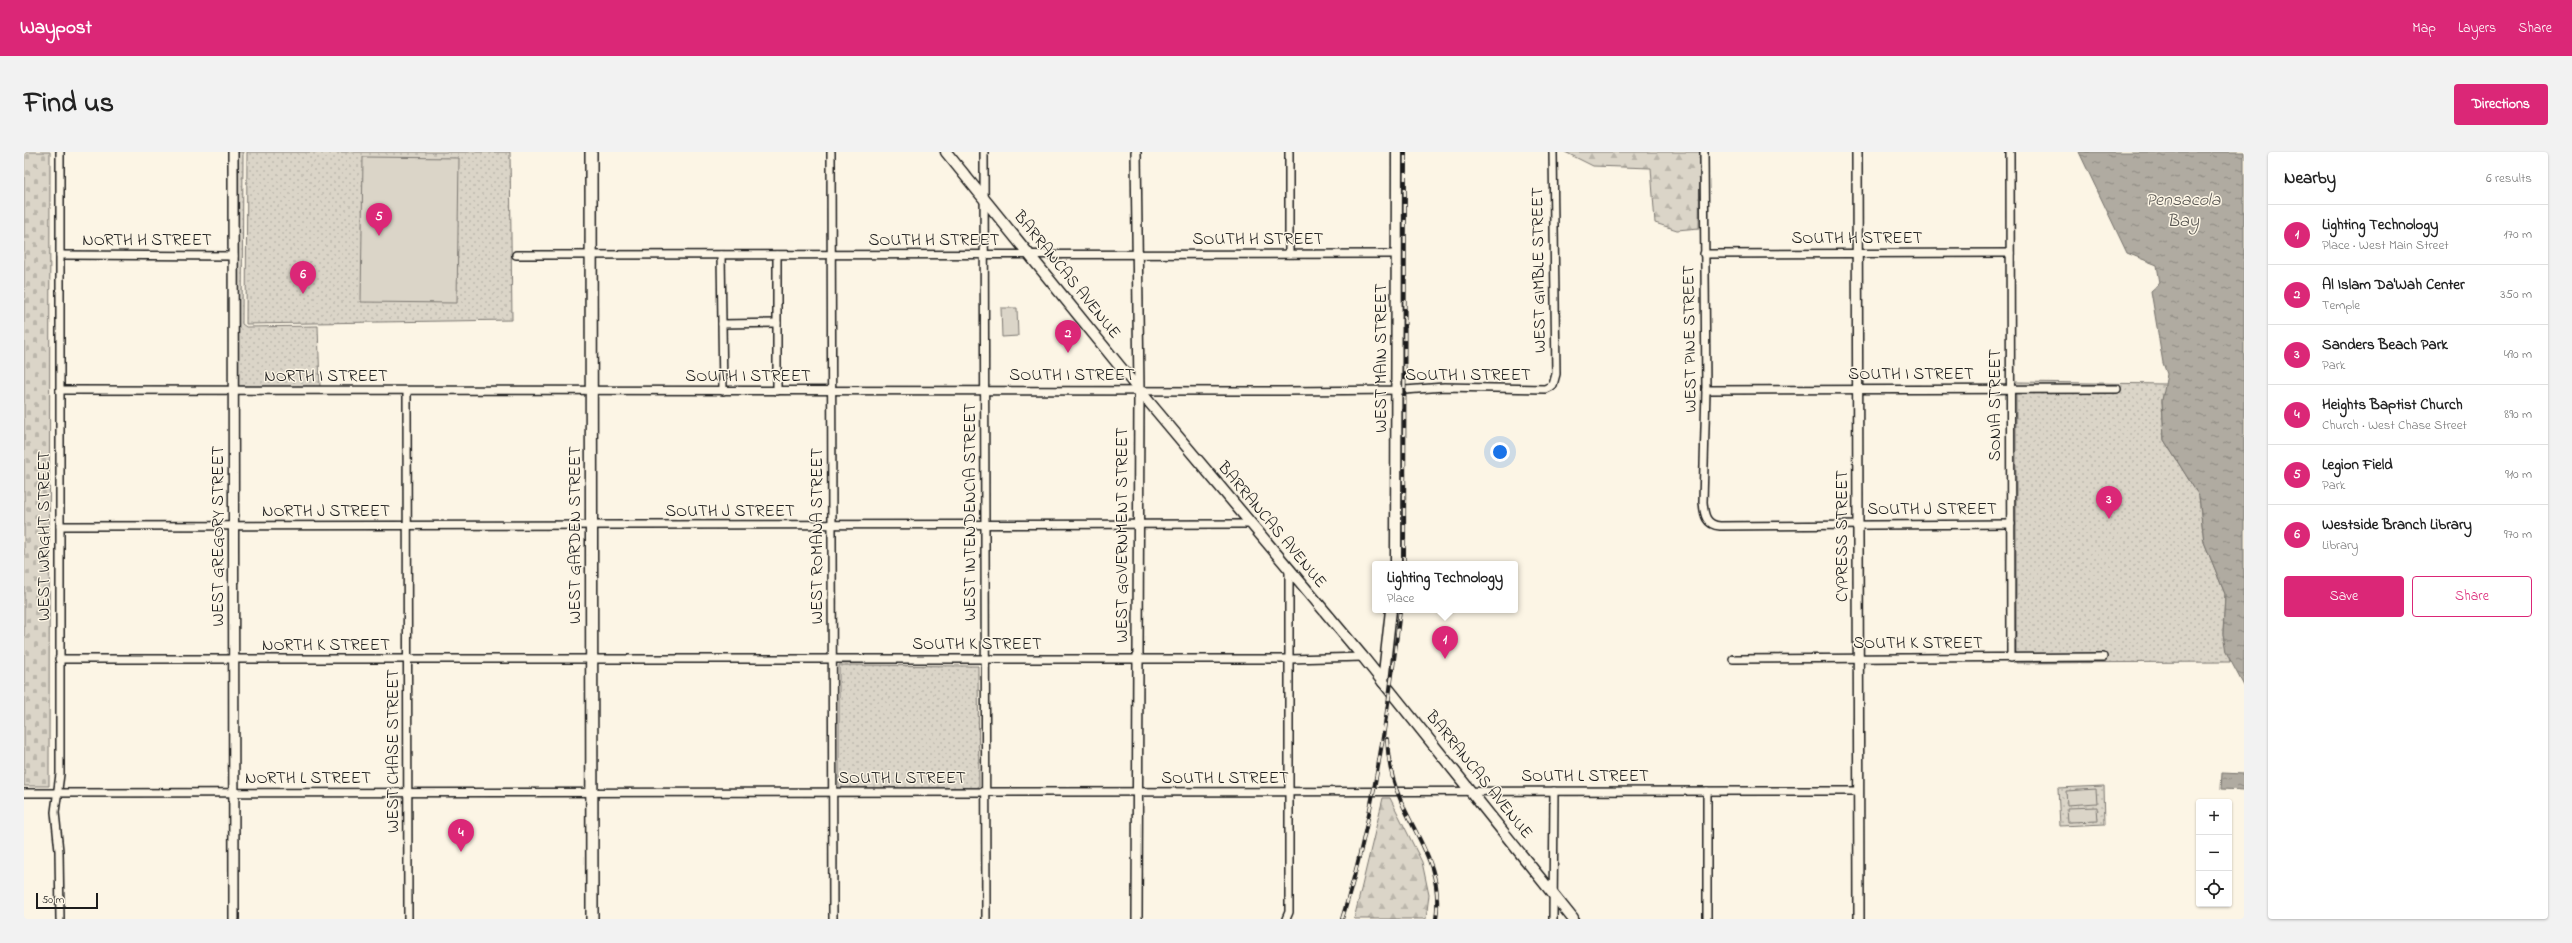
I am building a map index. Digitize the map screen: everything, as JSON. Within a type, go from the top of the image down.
[{"type":"main road","name":"WEST GARDEN STREET","points":[[591,152],[592,919]]},
{"type":"main road","name":"BARRANCAS AVENUE","points":[[946,152],[1031,254],[1139,390],[1383,682],[1573,919]]},
{"type":"main road","name":"WEST MAIN STREET","points":[[1396,561],[1397,152]]},
{"type":"main road","points":[[1383,682],[1391,613]]},
{"type":"street","name":"WEST WRIGHT STREET","points":[[60,152],[60,774],[55,812],[59,851],[60,919]]},
{"type":"street","name":"WEST GREGORY STREET","points":[[233,152],[234,919]]},
{"type":"street","name":"WEST ROMANA STREET","points":[[831,152],[833,919]]},
{"type":"street","name":"WEST INTENDENCIA STREET","points":[[984,152],[986,919]]},
{"type":"street","name":"WEST GOVERNMENT STREET","points":[[1136,152],[1136,254],[1139,390],[1137,526],[1137,919]]},
{"type":"street","points":[[1289,152],[1289,254]]},
{"type":"street","name":"WEST GIMBLE STREET","points":[[1552,387],[1556,374],[1553,152]]},
{"type":"street","name":"WEST PINE STREET","points":[[1704,152],[1706,390],[1703,502],[1706,519],[1710,524]]},
{"type":"street","name":"CYPRESS STREET","points":[[1857,152],[1859,919]]},
{"type":"street","name":"SONIA STREET","points":[[2010,152],[2011,658]]},
{"type":"street","name":"SOUTH H STREET","points":[[1704,254],[2010,253]]},
{"type":"street","name":"SOUTH H STREET","points":[[591,255],[1397,254]]},
{"type":"street","name":"NORTH H STREET","points":[[60,255],[234,256]]},
{"type":"street","points":[[516,255],[591,255]]},
{"type":"street","points":[[721,255],[723,391]]},
{"type":"street","points":[[777,255],[777,390]]},
{"type":"street","points":[[722,324],[777,323]]},
{"type":"street","name":"SOUTH I STREET","points":[[592,391],[1397,390],[1444,387],[1532,390],[1552,387]]},
{"type":"street","name":"SOUTH I STREET","points":[[1706,390],[2117,389]]},
{"type":"street","name":"NORTH I STREET","points":[[60,390],[592,391]]},
{"type":"street","name":"WEST CHASE STREET","points":[[407,391],[408,919]]},
{"type":"street","name":"SOUTH J STREET","points":[[592,526],[1137,526],[1252,524]]},
{"type":"street","name":"SOUTH J STREET","points":[[1710,524],[1785,526],[2011,524]]},
{"type":"street","name":"NORTH J STREET","points":[[60,526],[592,526]]},
{"type":"street","points":[[1286,919],[1289,912],[1289,570]]},
{"type":"street","name":"SOUTH K STREET","points":[[592,660],[1290,659],[1362,657]]},
{"type":"street","name":"SOUTH K STREET","points":[[1733,659],[2103,657]]},
{"type":"street","name":"NORTH K STREET","points":[[59,659],[592,660]]},
{"type":"street","points":[[1553,919],[1552,893],[1554,791]]},
{"type":"street","points":[[1707,791],[1707,919]]},
{"type":"street","name":"SOUTH L STREET","points":[[592,793],[1859,791]]},
{"type":"street","name":"NORTH L STREET","points":[[24,793],[592,793]]},
{"type":"green space","points":[[24,152],[50,152],[49,786],[24,786]]},
{"type":"green space","points":[[238,152],[243,152],[242,324],[246,327],[318,326],[320,387],[238,387]]},
{"type":"green space","points":[[247,152],[510,152],[512,320],[246,324]]},
{"type":"green space","points":[[1565,152],[1700,152],[1699,228],[1677,230],[1655,223],[1651,168],[1593,166]]},
{"type":"green space","points":[[363,157],[459,158],[457,303],[361,302]]},
{"type":"green space","points":[[1001,308],[1017,308],[1018,336],[1002,337]]},
{"type":"green space","points":[[2016,382],[2167,384],[2162,400],[2164,440],[2199,496],[2204,542],[2225,594],[2223,634],[2230,662],[2016,663]]},
{"type":"green space","points":[[839,665],[978,666],[979,788],[839,788]]},
{"type":"green space","points":[[2104,786],[2105,824],[2060,826],[2058,788]]},
{"type":"green space","points":[[2096,789],[2097,803],[2067,805],[2066,791]]},
{"type":"green space","points":[[1383,798],[1390,798],[1422,862],[1429,895],[1426,919],[1354,919]]},
{"type":"green space","points":[[2097,807],[2098,821],[2068,822],[2067,808]]},
{"type":"water","name":"Pensacola Bay","points":[[2079,152],[2244,152],[2244,686],[2226,652],[2223,634],[2225,594],[2204,542],[2199,496],[2164,440],[2162,400],[2167,374],[2163,363],[2151,291],[2160,283],[2157,265],[2127,253]]},
{"type":"water","points":[[2222,773],[2244,774],[2244,790],[2221,789]]},
{"type":"railway","points":[[1404,561],[1405,152]]},
{"type":"railway","points":[[1342,919],[1353,881],[1371,805],[1385,727],[1400,613]]},
{"type":"railway","points":[[1387,739],[1389,763],[1395,786],[1422,843],[1433,871],[1436,886],[1436,919]]},
{"type":"place","name":"Legion Field","points":[[379,236]]},
{"type":"place","name":"Westside Branch Library","points":[[303,294]]},
{"type":"place","name":"Al Islam Da'Wah Center","points":[[1068,353]]},
{"type":"place","name":"Sanders Beach Park","points":[[2109,519]]},
{"type":"place","name":"Lighting Technology","points":[[1445,659]]},
{"type":"place","name":"Heights Baptist Church","points":[[461,852]]}]
